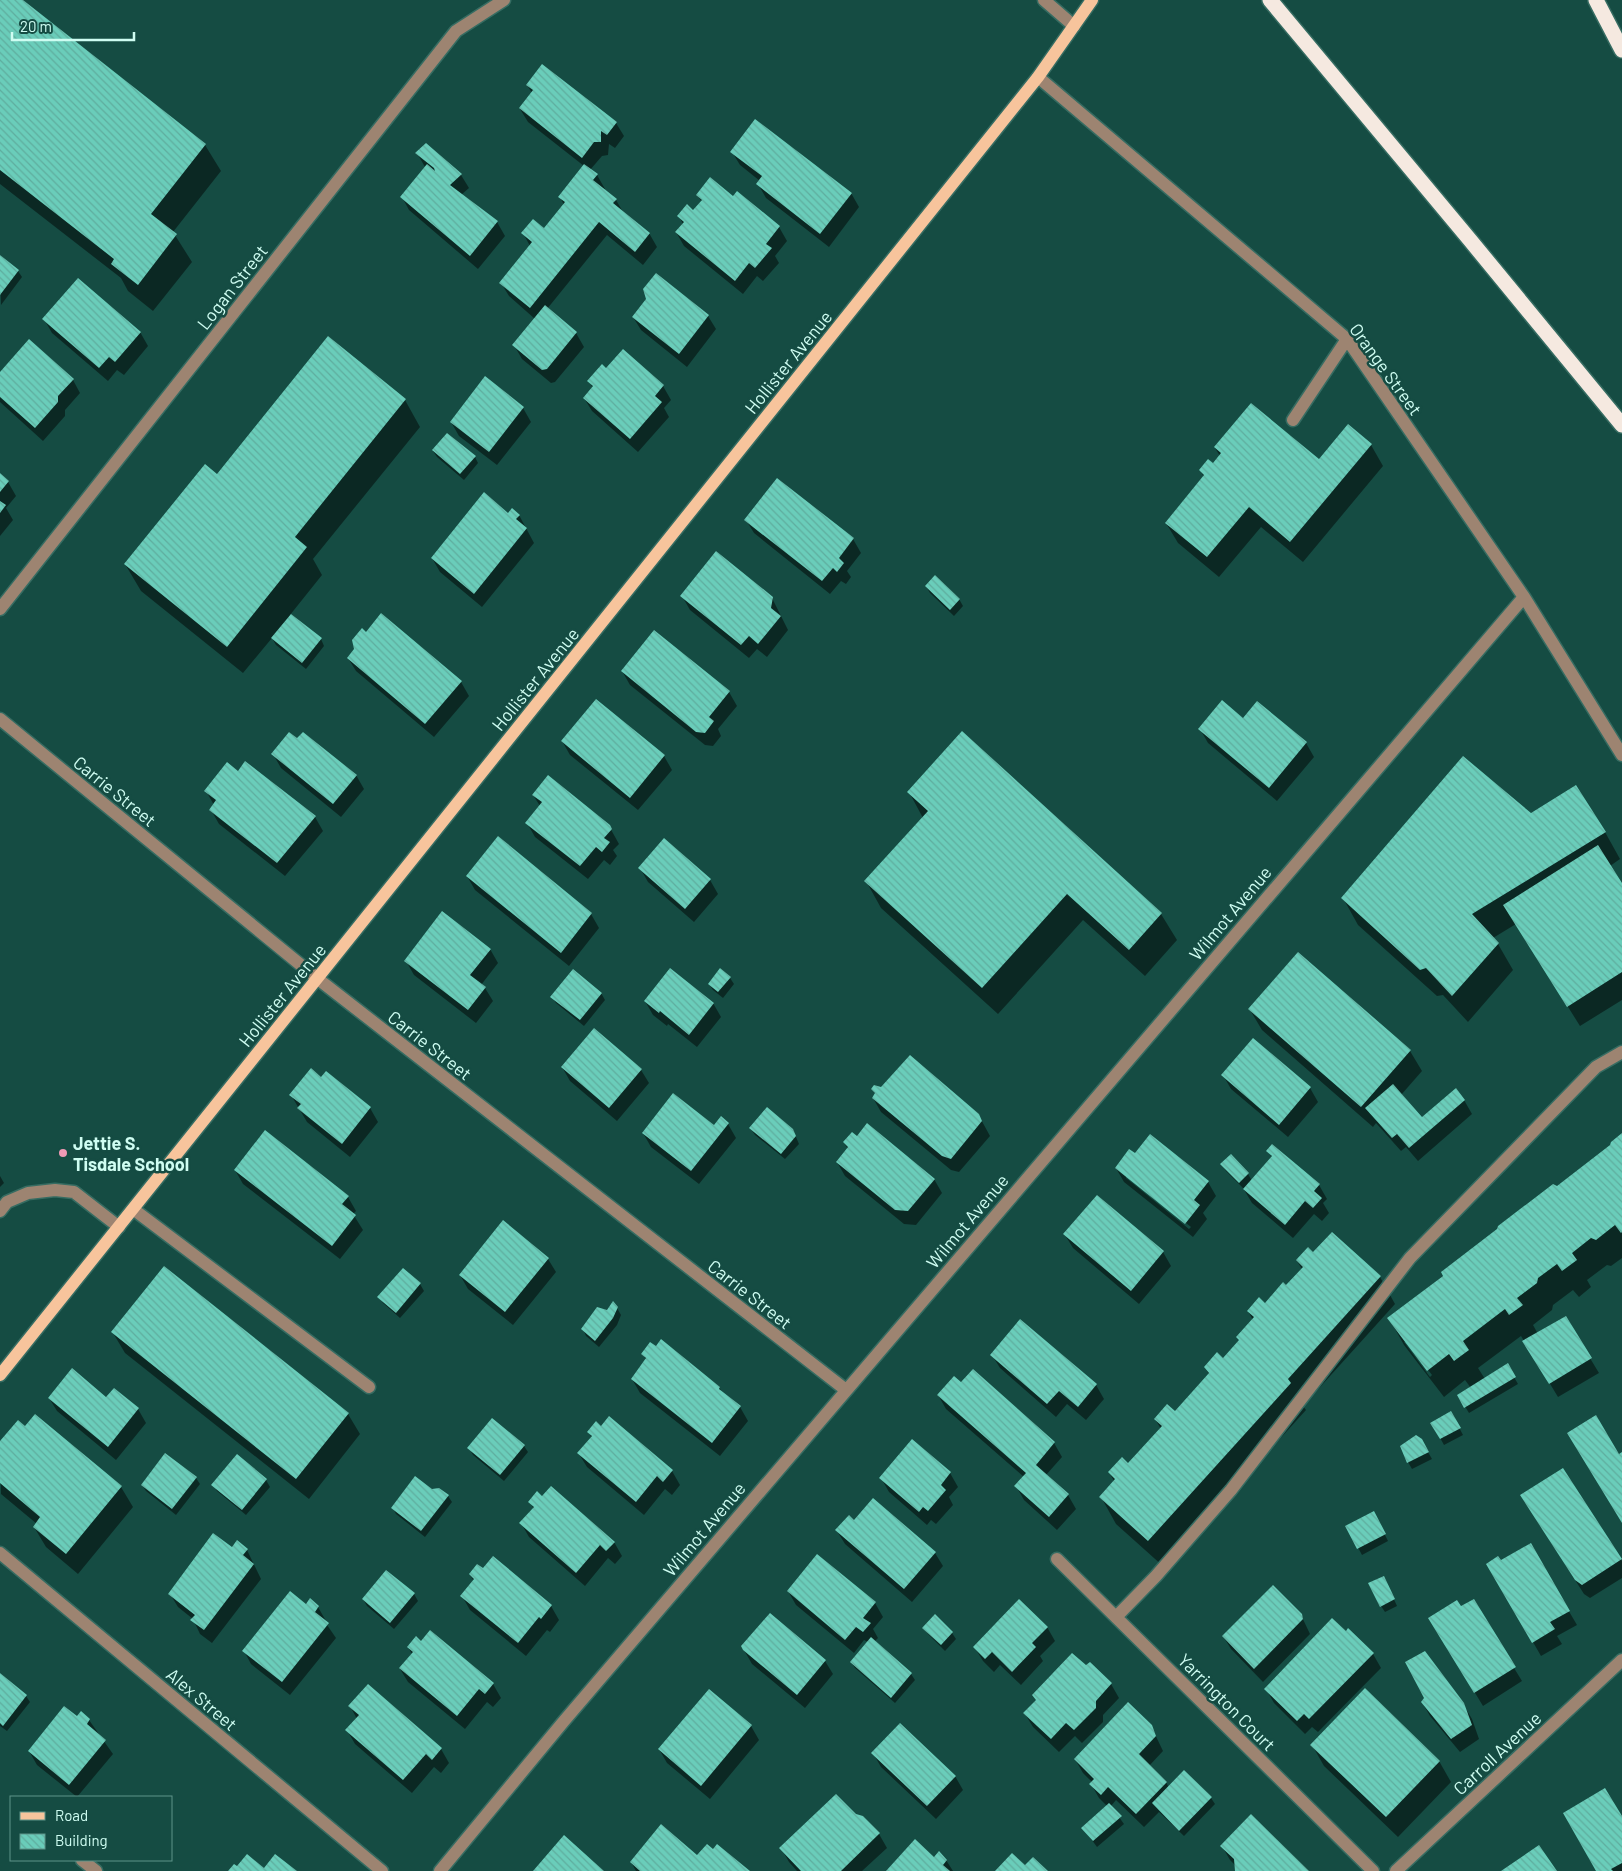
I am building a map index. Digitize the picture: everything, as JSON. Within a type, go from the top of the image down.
[{"type":"highway","points":[[1270,0],[1622,425]]},
{"type":"highway","points":[[1596,0],[1622,50]]},
{"type":"main road","name":"Hollister Avenue","points":[[0,1375],[1038,77],[1092,0]]},
{"type":"street","points":[[1044,0],[1074,26]]},
{"type":"street","name":"Logan Street","points":[[0,609],[456,31],[494,2]]},
{"type":"street","name":"Orange Street","points":[[1038,77],[1347,339],[1524,597],[1622,755]]},
{"type":"street","points":[[1293,420],[1347,339]]},
{"type":"street","name":"Wilmot Avenue","points":[[440,1871],[570,1713],[1524,597]]},
{"type":"street","name":"Carrie Street","points":[[0,719],[318,979],[846,1390]]},
{"type":"street","points":[[1116,1617],[1156,1576],[1231,1490],[1410,1258],[1596,1067],[1622,1052]]},
{"type":"street","points":[[0,1211],[7,1202],[28,1193],[55,1190],[74,1192],[119,1227]]},
{"type":"street","points":[[133,1209],[369,1387]]},
{"type":"street","name":"Alex Street","points":[[0,1553],[382,1871]]},
{"type":"street","name":"Yarrington Court","points":[[1057,1559],[1373,1871]]},
{"type":"street","name":"Carroll Avenue","points":[[1396,1871],[1622,1660]]},
{"type":"street","points":[[83,1861],[96,1871]]},
{"type":"building","points":[[0,0],[23,0],[206,144],[151,214],[177,234],[138,285],[111,264],[114,259],[0,170]]},
{"type":"building","points":[[542,64],[617,122],[607,135],[601,131],[601,142],[594,142],[582,158],[519,108],[533,90],[526,85]]},
{"type":"building","points":[[755,119],[852,193],[820,234],[756,184],[762,176],[730,152]]},
{"type":"building","points":[[426,143],[462,174],[450,185],[498,221],[470,256],[400,197],[427,164],[435,171],[434,168],[415,153]]},
{"type":"building","points":[[584,164],[598,174],[593,180],[617,199],[613,203],[650,233],[635,252],[599,222],[530,308],[499,283],[532,242],[521,233],[533,219],[544,228],[565,202],[558,197]]},
{"type":"building","points":[[710,177],[733,196],[737,191],[780,226],[766,244],[772,248],[755,268],[749,263],[735,281],[675,232],[684,222],[677,216],[687,204],[693,210],[702,200],[696,195]]},
{"type":"building","points":[[0,255],[19,270],[0,295]]},
{"type":"building","points":[[656,273],[709,315],[679,354],[632,317],[646,299],[643,289]]},
{"type":"building","points":[[78,278],[141,332],[115,362],[109,357],[99,368],[42,319]]},
{"type":"building","points":[[545,305],[577,332],[547,369],[542,370],[512,345]]},
{"type":"building","points":[[328,336],[406,399],[295,537],[307,547],[227,647],[124,564],[205,464],[217,474]]},
{"type":"building","points":[[29,339],[74,379],[58,396],[58,402],[35,428],[0,397],[0,372]]},
{"type":"building","points":[[623,349],[664,385],[655,396],[662,402],[630,439],[583,398],[593,386],[587,381],[602,364],[606,368]]},
{"type":"building","points":[[485,376],[524,407],[489,452],[450,422]]},
{"type":"building","points":[[1251,403],[1319,459],[1348,424],[1372,444],[1290,542],[1249,507],[1207,557],[1165,523],[1204,475],[1199,470],[1208,459],[1213,463],[1221,453],[1214,447]]},
{"type":"building","points":[[447,433],[476,456],[460,474],[432,450]]},
{"type":"building","points":[[0,473],[9,481],[0,492]]},
{"type":"building","points":[[777,478],[854,538],[839,558],[844,563],[837,572],[833,568],[822,581],[744,520]]},
{"type":"building","points":[[484,492],[508,513],[512,508],[520,515],[516,519],[527,528],[474,594],[431,558]]},
{"type":"building","points":[[0,501],[6,505],[0,513]]},
{"type":"building","points":[[716,551],[773,597],[771,608],[781,616],[758,644],[749,636],[741,645],[680,596]]},
{"type":"building","points":[[935,575],[960,599],[950,610],[925,586]]},
{"type":"building","points":[[381,613],[462,681],[425,724],[347,658],[354,649],[352,640],[362,628],[366,632]]},
{"type":"building","points":[[291,614],[322,638],[302,663],[271,638]]},
{"type":"building","points":[[654,630],[730,691],[709,717],[714,721],[705,733],[696,732],[621,671]]},
{"type":"building","points":[[596,699],[665,755],[630,798],[561,741]]},
{"type":"building","points":[[1222,700],[1243,718],[1257,701],[1307,742],[1269,788],[1198,729]]},
{"type":"building","points":[[962,731],[1162,913],[1129,950],[1067,894],[982,988],[864,881],[928,811],[907,792]]},
{"type":"building","points":[[289,732],[297,738],[303,732],[357,775],[333,804],[271,754]]},
{"type":"building","points":[[1463,756],[1531,813],[1576,785],[1606,832],[1472,914],[1499,943],[1452,996],[1426,968],[1420,970],[1341,898]]},
{"type":"building","points":[[245,761],[316,816],[277,863],[209,810],[216,800],[204,791],[227,762],[238,771]]},
{"type":"building","points":[[548,775],[610,825],[612,829],[604,838],[610,842],[602,852],[596,847],[580,866],[525,823],[542,802],[532,795]]},
{"type":"building","points":[[498,836],[592,913],[561,953],[466,876]]},
{"type":"building","points":[[664,838],[711,879],[685,909],[638,868]]},
{"type":"building","points":[[1598,845],[1622,883],[1622,972],[1567,1007],[1503,905]]},
{"type":"building","points":[[442,911],[491,949],[470,975],[486,987],[468,1010],[404,961]]},
{"type":"building","points":[[1298,952],[1411,1050],[1361,1107],[1248,1009]]},
{"type":"building","points":[[670,968],[714,1003],[689,1035],[660,1011],[659,1013],[644,1001]]},
{"type":"building","points":[[720,968],[731,977],[718,992],[708,984]]},
{"type":"building","points":[[573,969],[602,993],[580,1020],[550,997]]},
{"type":"building","points":[[594,1028],[642,1069],[609,1108],[561,1067]]},
{"type":"building","points":[[1253,1038],[1311,1087],[1279,1125],[1221,1075]]},
{"type":"building","points":[[910,1055],[979,1114],[982,1121],[951,1159],[942,1156],[872,1098],[875,1093],[871,1089],[874,1085],[881,1087]]},
{"type":"building","points":[[311,1068],[321,1077],[326,1071],[371,1107],[342,1144],[297,1108],[301,1104],[289,1095]]},
{"type":"building","points":[[1393,1084],[1422,1117],[1456,1088],[1465,1100],[1409,1148],[1397,1134],[1392,1138],[1365,1108]]},
{"type":"building","points":[[673,1093],[714,1125],[721,1116],[729,1123],[691,1171],[642,1133]]},
{"type":"building","points":[[767,1107],[793,1129],[796,1136],[781,1154],[749,1128]]},
{"type":"building","points":[[867,1123],[935,1179],[908,1211],[895,1210],[836,1162],[848,1147],[843,1142],[852,1132],[857,1136]]},
{"type":"building","points":[[265,1130],[349,1196],[342,1204],[356,1215],[332,1246],[234,1170]]},
{"type":"building","points":[[1622,1133],[1622,1232],[1615,1225],[1596,1240],[1591,1238],[1572,1253],[1577,1260],[1562,1271],[1557,1264],[1538,1278],[1537,1283],[1517,1298],[1523,1305],[1509,1315],[1505,1309],[1463,1341],[1469,1350],[1454,1361],[1449,1354],[1427,1371],[1387,1318],[1443,1276],[1441,1272],[1497,1229],[1498,1226],[1553,1184],[1557,1186],[1610,1145]]},
{"type":"building","points":[[1150,1134],[1209,1181],[1194,1200],[1200,1205],[1185,1224],[1115,1168],[1129,1149],[1135,1153]]},
{"type":"building","points":[[1272,1144],[1320,1184],[1314,1191],[1322,1198],[1313,1208],[1305,1201],[1285,1225],[1243,1189],[1272,1156],[1266,1151]]},
{"type":"building","points":[[1231,1154],[1249,1173],[1239,1183],[1220,1164]]},
{"type":"building","points":[[1097,1195],[1164,1251],[1131,1291],[1063,1234]]},
{"type":"building","points":[[503,1220],[549,1258],[505,1312],[459,1275]]},
{"type":"building","points":[[1332,1232],[1381,1276],[1288,1379],[1291,1383],[1148,1541],[1099,1497],[1115,1479],[1108,1472],[1122,1457],[1128,1463],[1162,1426],[1154,1419],[1167,1404],[1175,1411],[1209,1373],[1204,1367],[1217,1352],[1223,1358],[1239,1340],[1236,1337],[1254,1317],[1247,1311],[1259,1297],[1265,1303],[1283,1282],[1286,1285],[1303,1267],[1296,1260],[1308,1247],[1313,1252]]},
{"type":"building","points":[[164,1266],[349,1413],[296,1479],[111,1332]]},
{"type":"building","points":[[403,1268],[421,1283],[396,1313],[377,1297]]},
{"type":"building","points":[[613,1301],[618,1307],[613,1318],[595,1341],[581,1329],[597,1307],[607,1310]]},
{"type":"building","points":[[1566,1316],[1592,1358],[1549,1384],[1522,1341]]},
{"type":"building","points":[[1020,1319],[1097,1384],[1078,1407],[1059,1391],[1047,1404],[990,1355]]},
{"type":"building","points":[[661,1339],[741,1406],[712,1443],[631,1379],[646,1358],[641,1354],[650,1342],[656,1346]]},
{"type":"building","points":[[1508,1363],[1516,1377],[1464,1408],[1457,1395]]},
{"type":"building","points":[[72,1368],[106,1397],[114,1388],[139,1408],[108,1447],[48,1398]]},
{"type":"building","points":[[973,1369],[1055,1442],[1036,1465],[1069,1494],[1049,1517],[1014,1486],[1026,1473],[937,1395],[954,1376],[961,1382]]},
{"type":"building","points":[[1451,1411],[1461,1428],[1440,1439],[1430,1423]]},
{"type":"building","points":[[35,1414],[122,1486],[66,1554],[33,1527],[40,1517],[0,1483],[0,1441],[18,1420],[25,1426]]},
{"type":"building","points":[[1596,1415],[1619,1454],[1622,1452],[1622,1523],[1567,1433]]},
{"type":"building","points":[[609,1416],[673,1470],[663,1482],[657,1476],[636,1502],[577,1453],[592,1436],[587,1432],[596,1421],[601,1426]]},
{"type":"building","points":[[492,1418],[525,1445],[500,1475],[467,1448]]},
{"type":"building","points":[[1416,1435],[1422,1439],[1429,1452],[1407,1463],[1400,1446]]},
{"type":"building","points":[[912,1439],[951,1472],[941,1485],[946,1490],[928,1511],[923,1507],[919,1512],[879,1478]]},
{"type":"building","points":[[165,1453],[197,1477],[172,1509],[141,1485]]},
{"type":"building","points":[[237,1454],[267,1479],[242,1510],[211,1485]]},
{"type":"building","points":[[1563,1468],[1622,1559],[1582,1585],[1575,1580],[1520,1495]]},
{"type":"building","points":[[415,1476],[432,1489],[439,1488],[449,1495],[421,1531],[391,1508]]},
{"type":"building","points":[[551,1486],[615,1542],[606,1551],[600,1545],[576,1573],[519,1523],[534,1507],[528,1502],[537,1491],[542,1496]]},
{"type":"building","points":[[873,1498],[936,1552],[904,1589],[835,1530],[849,1515],[854,1520]]},
{"type":"building","points":[[1374,1511],[1386,1534],[1357,1549],[1345,1526]]},
{"type":"building","points":[[213,1533],[232,1547],[237,1540],[248,1549],[243,1555],[254,1564],[204,1630],[190,1620],[195,1615],[168,1594]]},
{"type":"building","points":[[1531,1543],[1570,1611],[1550,1622],[1555,1629],[1532,1643],[1486,1564],[1498,1556],[1501,1560]]},
{"type":"building","points":[[817,1554],[876,1602],[863,1618],[871,1623],[863,1632],[856,1627],[845,1640],[787,1591]]},
{"type":"building","points":[[493,1556],[552,1605],[541,1619],[539,1617],[518,1643],[460,1596],[474,1579],[469,1574],[477,1564],[483,1568]]},
{"type":"building","points":[[386,1570],[415,1593],[390,1623],[362,1599]]},
{"type":"building","points":[[1384,1576],[1395,1599],[1380,1607],[1368,1583]]},
{"type":"building","points":[[1273,1585],[1302,1614],[1303,1619],[1254,1669],[1222,1636]]},
{"type":"building","points":[[290,1591],[306,1604],[310,1598],[319,1606],[315,1612],[329,1623],[282,1682],[242,1651]]},
{"type":"building","points":[[1019,1599],[1048,1627],[1032,1643],[1036,1647],[1012,1672],[992,1652],[985,1659],[973,1647]]},
{"type":"building","points":[[1474,1599],[1516,1667],[1474,1693],[1428,1618],[1457,1600],[1461,1606]]},
{"type":"building","points":[[770,1613],[826,1660],[797,1695],[743,1650],[741,1646]]},
{"type":"building","points":[[935,1614],[953,1632],[941,1645],[922,1628]]},
{"type":"building","points":[[1332,1618],[1346,1631],[1348,1628],[1374,1653],[1309,1719],[1304,1714],[1297,1721],[1264,1689]]},
{"type":"building","points":[[430,1630],[494,1683],[485,1694],[479,1689],[457,1716],[399,1668],[413,1652],[407,1647],[416,1636],[421,1641]]},
{"type":"building","points":[[871,1637],[912,1673],[891,1698],[850,1662]]},
{"type":"building","points":[[1425,1651],[1464,1703],[1472,1725],[1451,1739],[1421,1702],[1424,1698],[1405,1662]]},
{"type":"building","points":[[1072,1653],[1086,1665],[1090,1662],[1112,1683],[1096,1701],[1096,1708],[1074,1730],[1066,1723],[1051,1739],[1023,1713],[1036,1700],[1032,1695]]},
{"type":"building","points":[[0,1673],[27,1695],[3,1726],[0,1723]]},
{"type":"building","points":[[368,1684],[442,1748],[432,1760],[426,1754],[403,1780],[345,1730],[359,1715],[348,1706]]},
{"type":"building","points":[[1365,1688],[1440,1761],[1386,1817],[1310,1745]]},
{"type":"building","points":[[709,1689],[752,1725],[701,1786],[658,1749]]},
{"type":"building","points":[[1128,1702],[1152,1725],[1156,1736],[1139,1754],[1167,1782],[1136,1814],[1108,1787],[1101,1795],[1089,1784],[1094,1779],[1074,1759]]},
{"type":"building","points":[[64,1706],[77,1716],[81,1711],[90,1719],[87,1724],[106,1740],[69,1785],[28,1751]]},
{"type":"building","points":[[900,1723],[956,1776],[927,1806],[871,1753]]},
{"type":"building","points":[[1184,1770],[1212,1797],[1179,1831],[1152,1803]]},
{"type":"building","points":[[1605,1788],[1622,1816],[1622,1863],[1611,1869],[1613,1871],[1596,1871],[1563,1813]]},
{"type":"building","points":[[836,1794],[856,1814],[863,1816],[880,1833],[841,1871],[801,1871],[779,1848]]},
{"type":"building","points":[[1109,1803],[1122,1816],[1093,1841],[1081,1828]]},
{"type":"building","points":[[1251,1814],[1309,1871],[1235,1871],[1234,1859],[1220,1846]]},
{"type":"building","points":[[661,1824],[697,1855],[707,1844],[713,1849],[717,1844],[750,1871],[640,1871],[630,1862]]},
{"type":"building","points":[[564,1835],[604,1871],[533,1871]]},
{"type":"building","points":[[915,1839],[934,1857],[939,1851],[947,1860],[943,1865],[950,1871],[886,1871]]},
{"type":"building","points":[[1539,1845],[1557,1871],[1501,1871]]},
{"type":"building","points":[[1012,1853],[1025,1865],[1033,1857],[1048,1871],[995,1871]]},
{"type":"building","points":[[247,1854],[264,1868],[275,1854],[297,1871],[228,1871],[234,1864],[237,1866]]},
{"type":"place","name":"Jettie S. Tisdale School","points":[[63,1153]]}]
